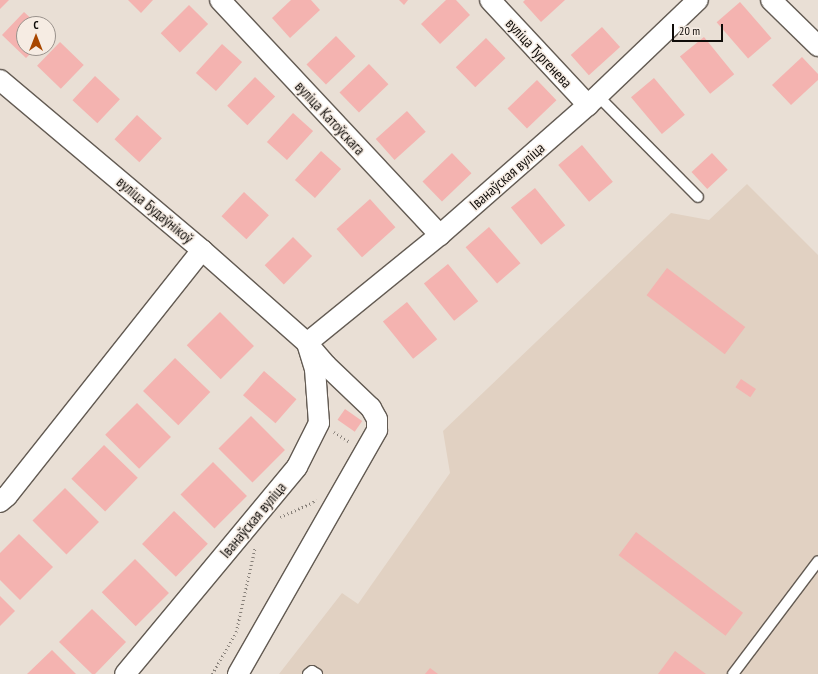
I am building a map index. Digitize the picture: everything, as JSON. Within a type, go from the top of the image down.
[{"type":"street","name":"вуліца Катоўскага","points":[[220,0],[440,235]]},
{"type":"street","name":"вуліца Тургенева","points":[[490,0],[593,100]]},
{"type":"street","name":"Іванаўская вуліца","points":[[125,674],[297,467],[319,423],[315,369],[307,343],[440,235],[593,100],[698,0]]},
{"type":"street","points":[[771,0],[818,46]]},
{"type":"street","name":"вуліца Будаўнікоў","points":[[0,80],[202,250],[307,343]]},
{"type":"street","points":[[0,502],[12,490],[202,250]]},
{"type":"street","points":[[238,674],[377,430],[377,419],[371,408],[326,365],[307,343]]},
{"type":"lane","points":[[593,100],[698,197]]},
{"type":"lane","points":[[733,674],[818,561]]},
{"type":"lane","points":[[308,674],[312,671],[317,674]]},
{"type":"path","points":[[331,430],[350,442],[346,449]]},
{"type":"path","points":[[278,518],[313,502],[317,495]]},
{"type":"path","points":[[212,674],[236,632],[256,543]]},
{"type":"shaded area","points":[[747,184],[818,255],[818,674],[279,674],[342,593],[358,604],[450,473],[443,431],[671,213],[709,220]]},
{"type":"building","points":[[0,0],[9,0],[0,9]]},
{"type":"building","points":[[128,0],[153,0],[141,13]]},
{"type":"building","points":[[291,0],[311,0],[320,10],[290,38],[272,18]]},
{"type":"building","points":[[399,0],[408,0],[404,5]]},
{"type":"building","points":[[446,0],[456,0],[470,15],[440,44],[421,24]]},
{"type":"building","points":[[525,0],[565,0],[541,22],[523,2]]},
{"type":"building","points":[[740,2],[771,38],[748,59],[717,22]]},
{"type":"building","points":[[189,5],[208,24],[180,52],[161,33]]},
{"type":"building","points":[[24,12],[28,16],[20,16]]},
{"type":"building","points":[[16,20],[16,48],[2,35]]},
{"type":"building","points":[[602,27],[620,47],[589,75],[571,55]]},
{"type":"building","points":[[336,36],[355,56],[326,85],[307,64]]},
{"type":"building","points":[[704,37],[734,74],[710,94],[680,57]]},
{"type":"building","points":[[486,38],[505,58],[475,87],[456,67]]},
{"type":"building","points":[[60,42],[84,65],[61,89],[37,66],[46,56],[56,56],[56,46]]},
{"type":"building","points":[[222,44],[242,62],[216,91],[196,73]]},
{"type":"building","points":[[802,57],[818,74],[818,80],[791,105],[772,85]]},
{"type":"building","points":[[369,64],[388,84],[359,113],[340,92]]},
{"type":"building","points":[[95,76],[120,99],[97,123],[72,100]]},
{"type":"building","points":[[255,77],[275,96],[247,125],[227,106]]},
{"type":"building","points":[[654,78],[685,115],[662,134],[631,97]]},
{"type":"building","points":[[537,80],[556,100],[527,129],[508,108]]},
{"type":"building","points":[[407,111],[426,132],[395,160],[376,139]]},
{"type":"building","points":[[293,113],[313,131],[287,160],[267,142]]},
{"type":"building","points":[[137,115],[162,138],[139,162],[114,139]]},
{"type":"building","points":[[582,145],[613,182],[589,202],[558,165]]},
{"type":"building","points":[[321,151],[341,169],[315,198],[295,180]]},
{"type":"building","points":[[452,153],[471,173],[442,202],[423,181]]},
{"type":"building","points":[[712,153],[728,170],[707,189],[692,172]]},
{"type":"building","points":[[535,188],[565,225],[541,245],[511,208]]},
{"type":"building","points":[[244,192],[269,215],[246,239],[221,216]]},
{"type":"building","points":[[370,199],[395,227],[362,257],[337,229]]},
{"type":"building","points":[[489,227],[520,263],[497,284],[466,247]]},
{"type":"building","points":[[293,237],[312,256],[284,284],[265,265]]},
{"type":"building","points":[[448,264],[478,301],[454,321],[424,284]]},
{"type":"building","points":[[667,268],[745,327],[725,354],[647,295]]},
{"type":"building","points":[[407,302],[437,339],[413,359],[383,322]]},
{"type":"building","points":[[220,312],[254,346],[221,379],[187,345]]},
{"type":"building","points":[[175,358],[210,392],[178,425],[143,391]]},
{"type":"building","points":[[264,371],[296,399],[275,423],[243,395]]},
{"type":"building","points":[[741,379],[756,389],[750,397],[735,387]]},
{"type":"building","points":[[137,403],[171,437],[139,469],[105,435]]},
{"type":"building","points":[[345,409],[362,421],[355,432],[338,420]]},
{"type":"building","points":[[251,416],[285,450],[252,482],[218,449]]},
{"type":"building","points":[[104,445],[138,478],[105,511],[71,479]]},
{"type":"building","points":[[213,462],[247,496],[214,528],[180,495]]},
{"type":"building","points":[[65,488],[99,522],[66,554],[32,521]]},
{"type":"building","points":[[174,511],[208,544],[176,577],[142,544]]},
{"type":"building","points":[[636,532],[743,613],[726,636],[619,555]]},
{"type":"building","points":[[19,534],[53,567],[20,600],[0,580],[0,553]]},
{"type":"building","points":[[135,559],[169,593],[136,626],[102,592]]},
{"type":"building","points":[[0,596],[15,611],[0,626]]},
{"type":"building","points":[[92,609],[126,642],[95,674],[92,674],[59,642]]},
{"type":"building","points":[[52,650],[76,674],[27,674]]},
{"type":"building","points":[[675,651],[706,674],[658,674]]},
{"type":"building","points":[[430,668],[438,674],[425,674]]}]
